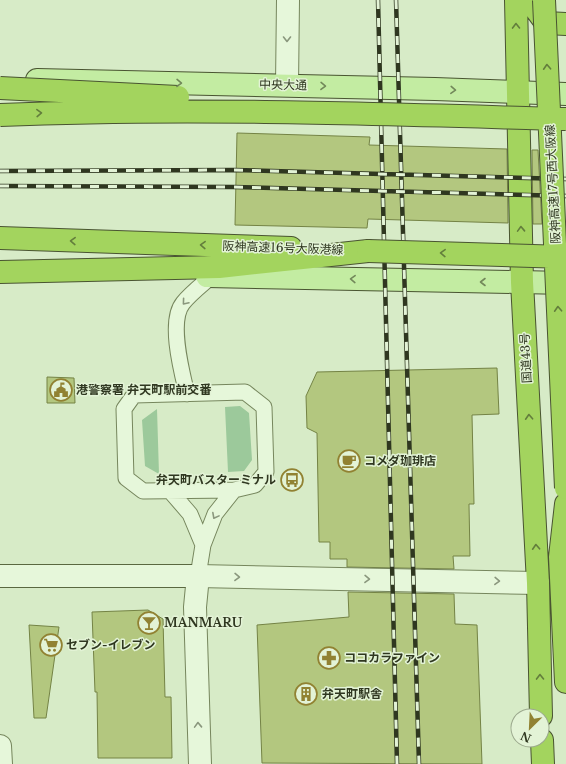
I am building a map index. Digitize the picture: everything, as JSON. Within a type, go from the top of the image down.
[{"type":"highway","name":"国道43号","points":[[516,0],[522,282],[538,583],[541,708]]},
{"type":"highway","points":[[529,0],[546,23],[566,24]]},
{"type":"highway","name":"阪神高速17号西大阪線","points":[[544,0],[566,488]]},
{"type":"highway","points":[[0,88],[375,107],[459,116]]},
{"type":"highway","points":[[0,115],[213,111],[566,119]]},
{"type":"highway","name":"阪神高速16号大阪港線","points":[[0,238],[566,257]]},
{"type":"highway","points":[[0,272],[219,267],[368,251]]},
{"type":"highway","points":[[566,504],[560,557],[566,682]]},
{"type":"highway","points":[[542,748],[543,764]]},
{"type":"main road","name":"中央大通","points":[[0,79],[287,85],[566,94]]},
{"type":"main road","points":[[0,281],[213,276],[566,283]]},
{"type":"street","points":[[287,85],[288,0]]},
{"type":"street","points":[[0,576],[198,576],[538,583]]},
{"type":"street","points":[[198,576],[194,607],[200,764]]},
{"type":"street","points":[[0,746],[1,764]]},
{"type":"lane","points":[[188,394],[177,354],[179,314],[183,303],[213,276]]},
{"type":"lane","points":[[245,392],[264,407],[266,472],[255,485],[234,490],[171,492],[143,491],[126,478],[124,409],[134,395],[188,394],[245,392]]},
{"type":"lane","points":[[198,576],[203,545],[215,514],[234,490]]},
{"type":"lane","points":[[171,492],[190,514],[203,545]]},
{"type":"green space","points":[[240,406],[249,413],[252,460],[244,471],[228,472],[225,407]]},
{"type":"green space","points":[[157,409],[159,474],[145,466],[142,420]]},
{"type":"building","points":[[237,133],[370,137],[369,145],[507,149],[508,223],[368,219],[367,228],[235,225]]},
{"type":"building","points":[[532,150],[538,150],[542,224],[533,224]]},
{"type":"building","points":[[497,368],[499,414],[472,415],[474,504],[469,504],[470,556],[453,556],[454,569],[347,567],[347,559],[330,559],[330,542],[319,542],[317,433],[307,428],[306,396],[317,372]]},
{"type":"building","name":"港警察署 弁天町駅前交番","points":[[47,377],[74,378],[75,403],[47,403]]},
{"type":"building","points":[[348,592],[454,594],[455,624],[477,625],[482,764],[262,763],[257,625],[349,617]]},
{"type":"building","points":[[148,610],[163,619],[165,697],[171,697],[172,758],[98,758],[97,692],[95,692],[92,612]]},
{"type":"building","name":"セブン-イレブン","points":[[29,625],[59,627],[46,718],[34,718]]},
{"type":"railway","points":[[378,0],[397,764]]},
{"type":"railway","points":[[396,0],[419,764]]},
{"type":"railway","points":[[0,171],[234,170],[566,179]]},
{"type":"railway","points":[[0,186],[233,187],[566,196]]},
{"type":"place","name":"港警察署 弁天町駅前交番","points":[[61,390]]},
{"type":"place","name":"コメダ珈琲店","points":[[349,461]]},
{"type":"place","name":"弁天町バスターミナル","points":[[292,480]]},
{"type":"place","name":"MANMARU","points":[[149,623]]},
{"type":"place","name":"セブン-イレブン","points":[[51,645]]},
{"type":"place","name":"ココカラファイン","points":[[329,658]]},
{"type":"place","name":"弁天町駅舎","points":[[306,694]]}]
